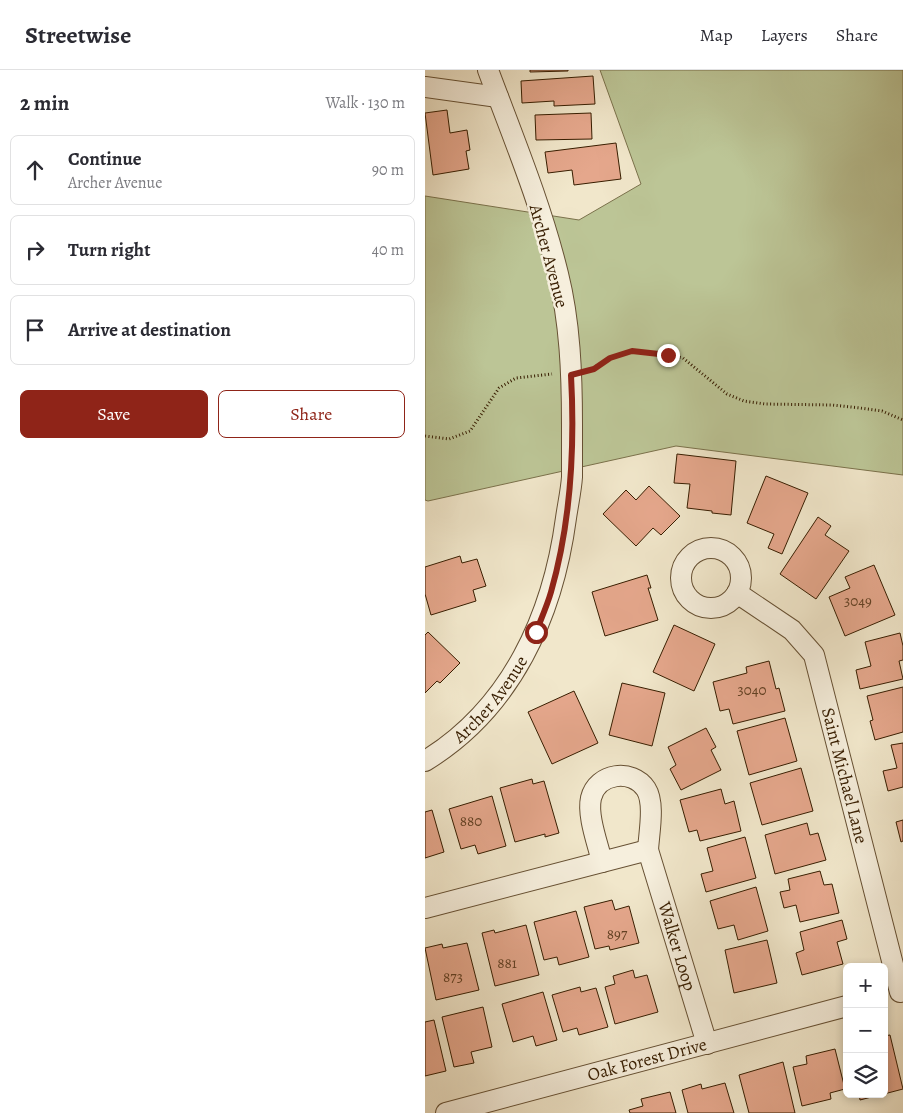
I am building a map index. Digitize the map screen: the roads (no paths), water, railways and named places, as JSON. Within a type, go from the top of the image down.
[{"type":"street","name":"Archer Avenue","points":[[425,761],[465,731],[490,706],[517,668],[536,632],[553,584],[563,539],[572,478],[569,339],[558,274],[539,210],[488,70]]},
{"type":"street","points":[[425,87],[498,98]]},
{"type":"street","name":"Saint Michael Lane","points":[[737,593],[792,630],[814,655],[896,993]]},
{"type":"street","name":"Walker Loop","points":[[602,862],[590,810],[591,796],[598,784],[610,777],[623,775],[636,780],[646,789],[650,802],[649,850],[707,1044]]},
{"type":"street","points":[[425,908],[649,850]]},
{"type":"street","name":"Oak Forest Drive","points":[[446,1113],[843,1007]]}]
